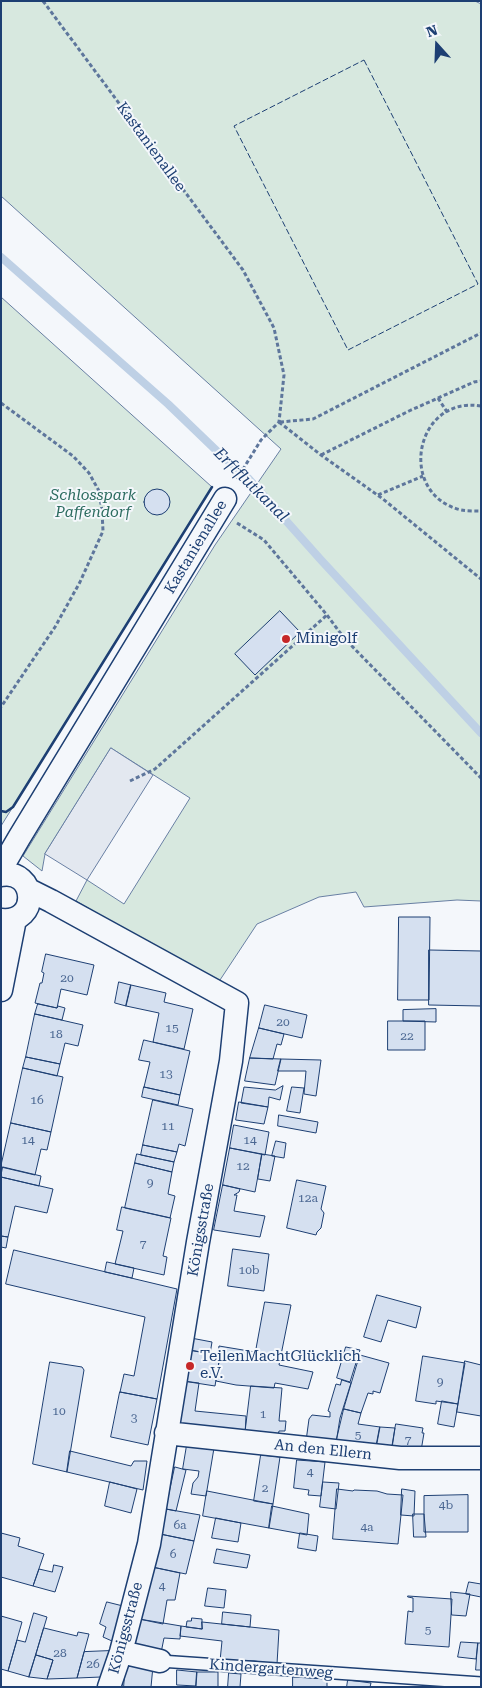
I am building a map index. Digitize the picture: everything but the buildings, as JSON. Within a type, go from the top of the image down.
[{"type":"street","name":"Kastanienallee","points":[[1,869],[116,677],[222,506]]},
{"type":"street","points":[[1,875],[12,875],[20,878],[29,890],[29,904],[21,915],[8,919],[1,990]]},
{"type":"street","name":"Königsstraße","points":[[29,890],[237,1003],[231,1061],[166,1433],[149,1544],[122,1652],[109,1687]]},
{"type":"street","name":"An den Ellern","points":[[166,1433],[400,1458],[481,1458]]},
{"type":"street","name":"Kindergartenweg","points":[[122,1652],[160,1661]]},
{"type":"lane","name":"Kindergartenweg","points":[[160,1661],[481,1684]]},
{"type":"path","name":"Kastanienallee","points":[[43,1],[243,270],[274,328],[284,375],[279,422],[261,440],[222,506]]},
{"type":"path","points":[[279,422],[313,419],[481,333]]},
{"type":"path","points":[[321,455],[438,398],[474,382],[481,381]]},
{"type":"path","points":[[438,398],[448,412]]},
{"type":"path","points":[[1,403],[73,456],[89,473],[99,491],[103,531],[80,582],[55,627],[1,708]]},
{"type":"path","points":[[481,406],[457,407],[442,415],[430,427],[422,442],[420,459],[423,476],[432,492],[446,504],[462,510],[481,511]]},
{"type":"path","points":[[279,422],[377,495],[481,579]]},
{"type":"path","points":[[377,495],[423,476]]},
{"type":"path","points":[[222,506],[264,540],[344,638],[481,778]]},
{"type":"path","points":[[130,781],[155,769],[327,615]]},
{"type":"green space","points":[[1,1],[475,1],[481,4],[481,901],[457,900],[364,907],[356,892],[319,897],[257,924],[218,983],[76,901],[87,880],[124,904],[190,798],[111,748],[45,854],[42,871],[23,856],[215,545],[281,449],[1,196]]},
{"type":"green space","name":"Schlosspark Paffendorf","points":[[1,297],[212,487],[1,826]]},
{"type":"shaded area","points":[[111,748],[153,775],[87,880],[45,854]]},
{"type":"waterway","name":"Erftflutkanal","points":[[1,257],[168,404],[248,478],[481,733]]},
{"type":"fence","points":[[364,60],[478,284],[348,350],[234,126],[364,60]]},
{"type":"wall","points":[[1,811],[6,812],[13,807],[212,487]]},
{"type":"place","name":"Minigolf","points":[[286,639]]},
{"type":"place","name":"TeilenMachtGlücklich e.V.","points":[[190,1366]]}]
